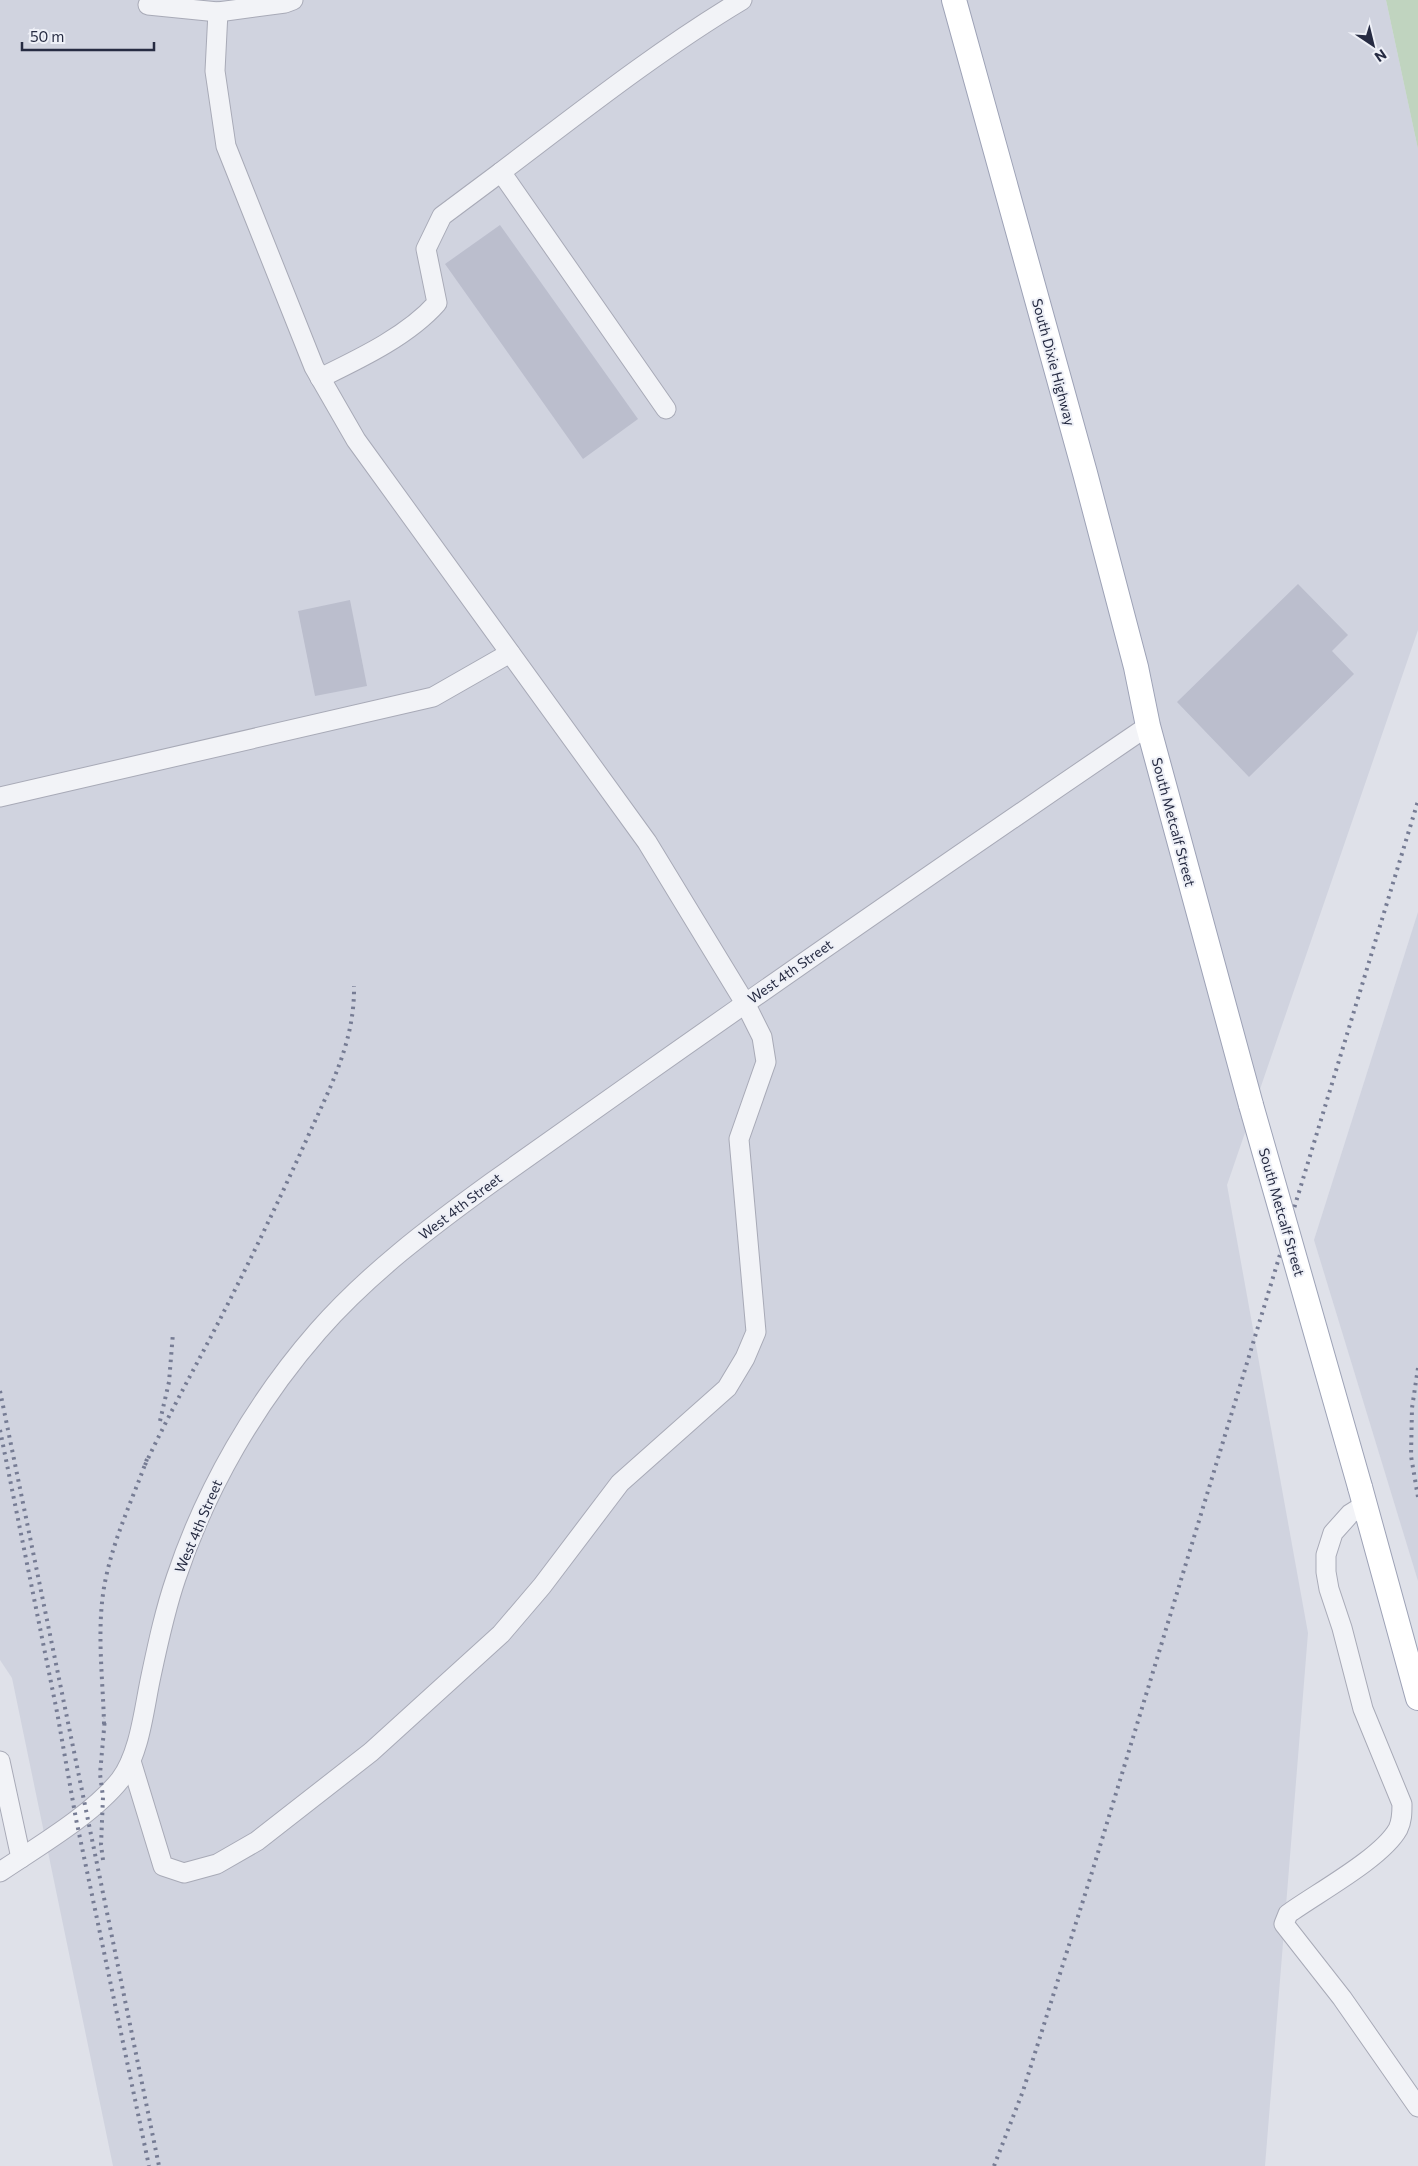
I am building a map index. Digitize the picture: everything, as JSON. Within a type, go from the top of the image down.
[{"type":"main road","name":"South Dixie Highway","points":[[954,0],[1085,473],[1136,667],[1148,726]]},
{"type":"main road","name":"South Metcalf Street","points":[[1148,726],[1251,1105],[1363,1496],[1418,1698]]},
{"type":"street","points":[[156,4],[218,12],[285,4],[293,0]]},
{"type":"street","points":[[320,378],[360,359],[425,317],[438,303],[426,249],[442,216],[593,102],[713,18],[742,0]]},
{"type":"street","points":[[131,1761],[163,1866],[184,1873],[192,1871],[217,1864],[257,1841],[371,1752],[501,1634],[542,1586],[620,1483],[727,1388],[745,1358],[756,1332],[739,1138],[766,1062],[762,1037],[745,1004],[646,842],[356,440],[314,367],[226,146],[215,71],[218,12]]},
{"type":"street","points":[[501,172],[666,409]]},
{"type":"street","points":[[0,797],[433,697],[510,653]]},
{"type":"street","name":"West 4th Street","points":[[0,1872],[103,1797],[122,1778],[131,1761],[140,1728],[160,1634],[176,1577],[220,1474],[259,1408],[318,1332],[390,1260],[434,1224],[877,910],[1148,726]]},
{"type":"street","points":[[1363,1496],[1333,1533],[1326,1555],[1326,1572],[1329,1589],[1342,1628],[1363,1709],[1402,1804],[1403,1815],[1398,1829],[1386,1845],[1288,1914],[1284,1924],[1342,1998],[1418,2107]]},
{"type":"street","points":[[0,1761],[21,1858]]},
{"type":"shaded area","points":[[0,0],[1386,0],[1418,149],[1418,630],[1227,1185],[1308,1633],[1265,2166],[113,2166],[12,1678],[0,1660]]},
{"type":"shaded area","points":[[1418,912],[1418,1581],[1314,1240]]},
{"type":"green space","points":[[1386,0],[1418,0],[1418,149]]},
{"type":"building","points":[[500,225],[638,419],[583,459],[445,264]]},
{"type":"building","points":[[1298,584],[1348,635],[1332,651],[1354,674],[1249,777],[1177,702]]},
{"type":"building","points":[[350,600],[367,686],[315,696],[298,611]]},
{"type":"railway","points":[[994,2166],[1023,2091],[1093,1869],[1418,801]]},
{"type":"railway","points":[[145,1465],[250,1259],[331,1086],[350,1028],[354,986]]},
{"type":"railway","points":[[160,1421],[169,1382],[173,1333]]},
{"type":"railway","points":[[1418,1368],[1412,1408],[1411,1456],[1418,1497]]},
{"type":"railway","points":[[0,1391],[159,2166]]},
{"type":"railway","points":[[0,1430],[57,1712],[76,1819],[149,2166]]},
{"type":"railway","points":[[104,1724],[100,1635],[102,1599],[118,1534],[147,1459]]},
{"type":"railway","points":[[103,1860],[101,1845],[103,1797],[100,1774],[105,1718]]}]
